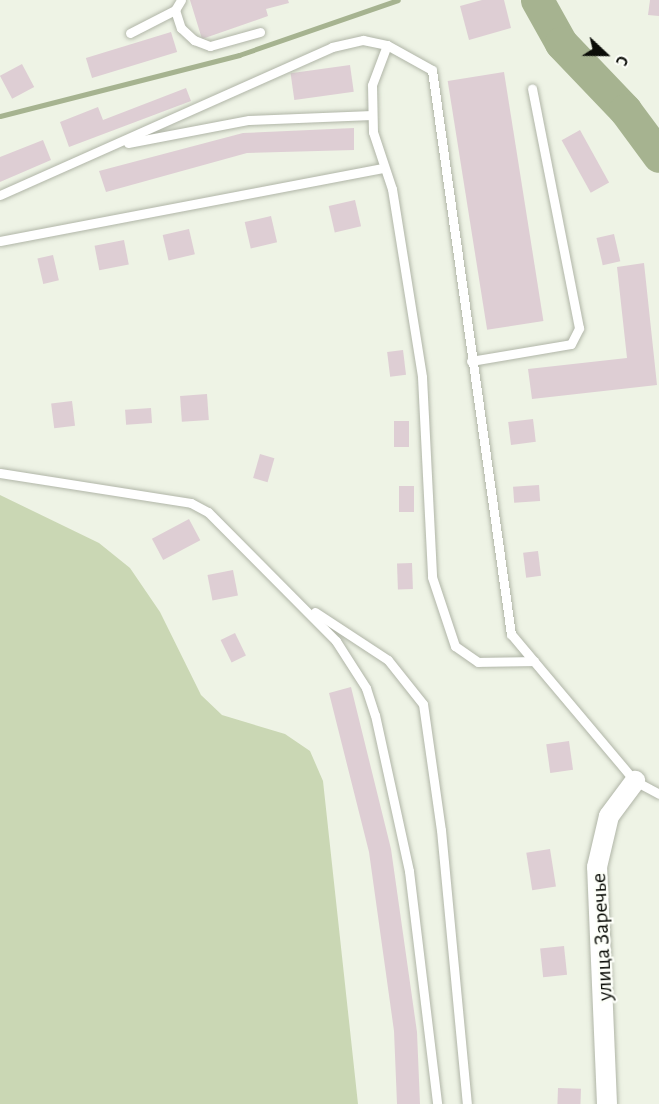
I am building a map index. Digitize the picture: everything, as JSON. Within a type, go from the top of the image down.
[{"type":"street","name":"улица Заречье","points":[[607,1104],[597,867],[609,816],[635,781]]},
{"type":"lane","points":[[130,33],[175,10],[181,0]]},
{"type":"lane","points":[[175,10],[181,28],[210,46],[260,32]]},
{"type":"lane","points":[[0,195],[332,47],[363,40],[387,45],[432,70],[502,600],[511,634],[635,781],[658,794]]},
{"type":"lane","points":[[387,45],[372,85],[372,115],[384,168],[392,189],[422,377],[432,578],[444,626],[455,646],[478,662],[534,661]]},
{"type":"lane","points":[[471,361],[571,345],[579,328],[532,89]]},
{"type":"lane","points":[[111,147],[249,120],[372,115]]},
{"type":"lane","points":[[0,241],[384,168]]},
{"type":"lane","points":[[0,473],[191,503],[208,512],[303,604],[336,641],[375,715],[409,871],[437,1104]]},
{"type":"lane","points":[[303,604],[388,660],[423,704],[441,830],[467,1104]]},
{"type":"green space","points":[[0,495],[99,543],[130,568],[160,612],[201,695],[222,715],[285,734],[310,751],[323,781],[358,1104],[0,1104]]},
{"type":"building","points":[[190,0],[288,0],[289,3],[266,9],[268,16],[202,39]]},
{"type":"building","points":[[482,0],[504,0],[511,28],[469,40],[460,6]]},
{"type":"building","points":[[650,0],[659,0],[659,16],[648,15]]},
{"type":"building","points":[[171,32],[177,52],[92,78],[86,58]]},
{"type":"building","points":[[22,64],[34,87],[12,99],[0,76]]},
{"type":"building","points":[[350,65],[354,92],[294,100],[291,73]]},
{"type":"building","points":[[504,72],[543,321],[487,330],[448,81]]},
{"type":"building","points":[[186,88],[191,101],[69,147],[60,122],[98,107],[103,120]]},
{"type":"building","points":[[354,128],[354,150],[247,153],[106,192],[99,171],[243,133]]},
{"type":"building","points":[[580,130],[609,182],[591,193],[562,140]]},
{"type":"building","points":[[43,140],[51,160],[0,182],[0,157]]},
{"type":"building","points":[[355,200],[361,226],[335,232],[329,206]]},
{"type":"building","points":[[271,216],[277,242],[251,248],[245,222]]},
{"type":"building","points":[[189,229],[195,254],[169,260],[163,235]]},
{"type":"building","points":[[614,234],[620,261],[603,265],[596,238]]},
{"type":"building","points":[[124,240],[129,265],[99,270],[95,246]]},
{"type":"building","points":[[53,255],[59,280],[43,284],[37,259]]},
{"type":"building","points":[[644,263],[657,385],[532,399],[528,369],[627,358],[617,267]]},
{"type":"building","points":[[403,350],[406,375],[390,377],[387,352]]},
{"type":"building","points":[[207,394],[209,420],[182,422],[180,396]]},
{"type":"building","points":[[72,401],[75,426],[54,428],[51,404]]},
{"type":"building","points":[[151,408],[152,423],[126,425],[125,410]]},
{"type":"building","points":[[533,419],[536,442],[511,445],[508,422]]},
{"type":"building","points":[[394,421],[409,421],[409,447],[394,447]]},
{"type":"building","points":[[260,454],[274,458],[268,482],[253,478]]},
{"type":"building","points":[[539,485],[540,501],[514,503],[513,487]]},
{"type":"building","points":[[399,486],[414,486],[414,512],[399,512]]},
{"type":"building","points":[[189,519],[200,540],[163,560],[152,539]]},
{"type":"building","points":[[538,551],[541,576],[526,578],[523,553]]},
{"type":"building","points":[[412,563],[413,589],[398,590],[397,564]]},
{"type":"building","points":[[233,570],[238,596],[212,600],[207,575]]},
{"type":"building","points":[[235,633],[246,655],[232,662],[221,640]]},
{"type":"building","points":[[351,687],[391,849],[417,1032],[420,1104],[397,1104],[394,1031],[369,852],[329,693]]},
{"type":"building","points":[[569,741],[573,770],[550,773],[546,744]]},
{"type":"building","points":[[550,849],[556,887],[532,890],[526,853]]},
{"type":"building","points":[[564,946],[567,975],[543,977],[540,949]]},
{"type":"building","points":[[558,1088],[581,1089],[580,1104],[557,1104]]},
{"type":"waterway","points":[[0,116],[239,55],[398,0]]},
{"type":"waterway","points":[[537,0],[561,43],[625,110],[659,156]]}]
